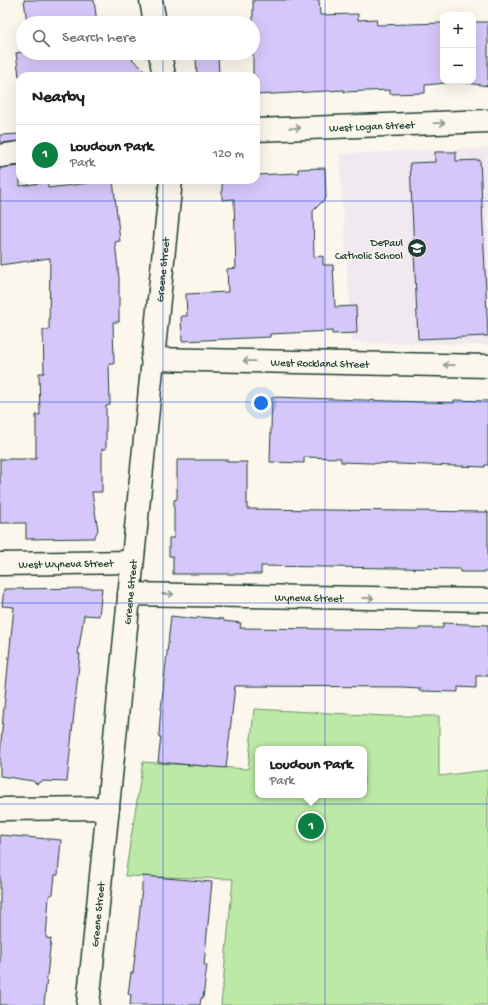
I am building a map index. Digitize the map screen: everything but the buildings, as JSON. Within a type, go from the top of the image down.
[{"type":"street","points":[[151,0],[154,16]]},
{"type":"street","points":[[161,60],[163,72]]},
{"type":"street","name":"West Logan Street","points":[[260,130],[488,121]]},
{"type":"street","points":[[0,156],[16,154]]},
{"type":"street","name":"Greene Street","points":[[88,1005],[171,184]]},
{"type":"street","name":"West Rockland Street","points":[[152,359],[488,366]]},
{"type":"street","name":"West Wyneva Street","points":[[0,564],[132,562]]},
{"type":"street","name":"Wyneva Street","points":[[129,594],[488,600]]},
{"type":"street","points":[[0,809],[108,808]]},
{"type":"shaded area","name":"DePaul Catholic School","points":[[488,148],[488,345],[352,342],[339,154]]},
{"type":"green space","points":[[254,709],[386,716],[439,716],[439,776],[488,770],[488,1005],[221,1005],[233,879],[125,876],[143,762],[248,769]]},
{"type":"place","name":"DePaul Catholic School","points":[[417,248]]},
{"type":"place","name":"Loudoun Park","points":[[311,826]]}]
